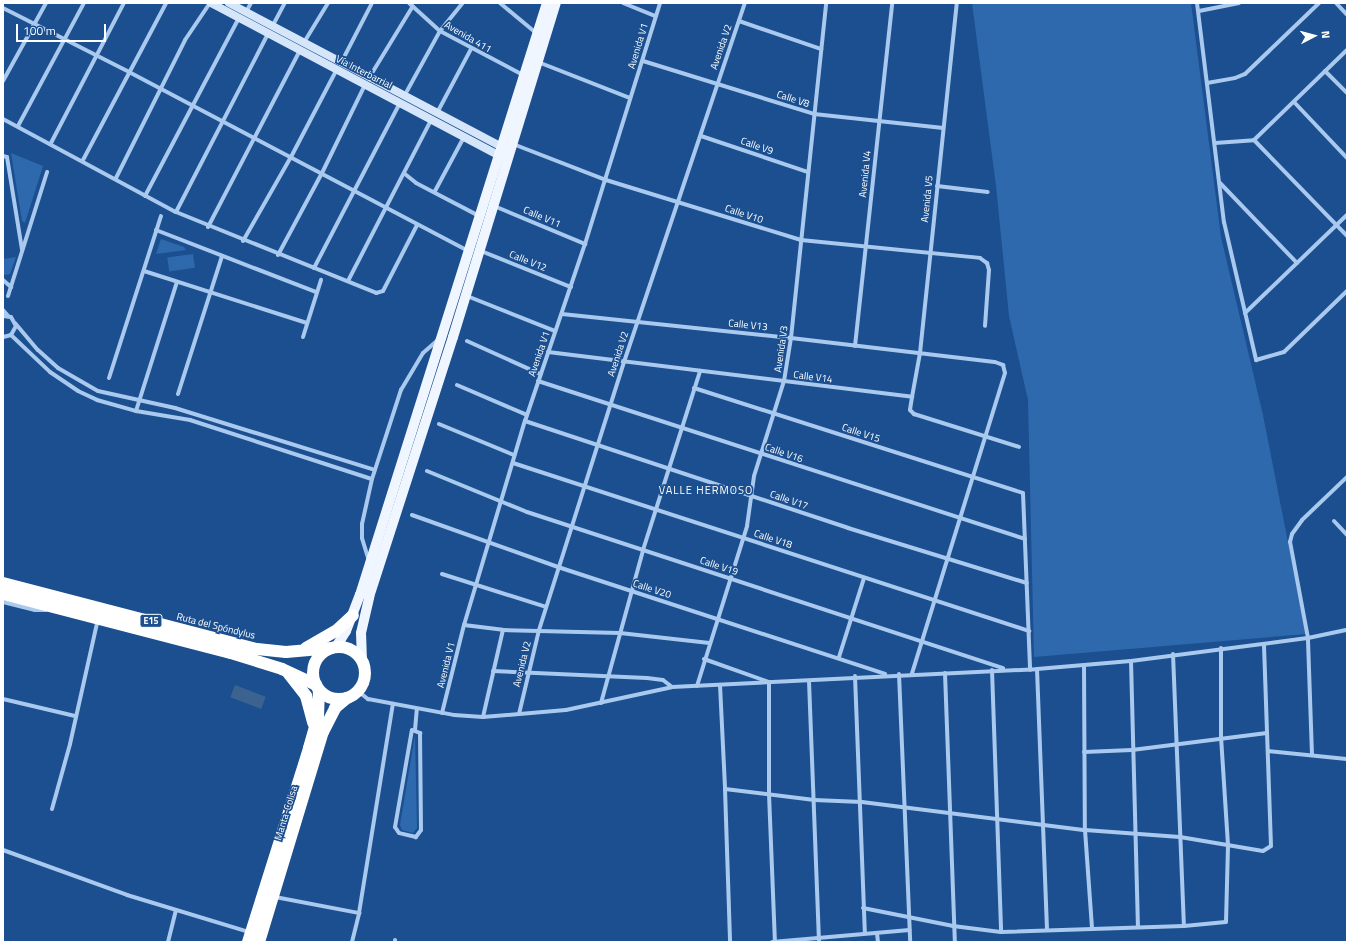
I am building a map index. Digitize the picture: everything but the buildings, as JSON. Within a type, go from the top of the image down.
[{"type":"highway","name":"Ruta del Spóndylus","points":[[3,583],[62,604],[98,619],[257,648],[300,651],[334,648]]},
{"type":"highway","name":"Ruta del Spóndylus","points":[[3,594],[62,604],[166,631],[287,672],[318,688]]},
{"type":"highway","points":[[300,651],[326,637],[353,615]]},
{"type":"highway","name":"E15","points":[[334,648],[352,650],[362,661]]},
{"type":"highway","points":[[318,688],[313,670],[315,663],[319,656],[334,648]]},
{"type":"highway","points":[[353,695],[365,674],[362,661]]},
{"type":"highway","points":[[287,672],[306,696],[314,729]]},
{"type":"highway","name":"E15","points":[[318,688],[332,698],[353,695]]},
{"type":"highway","name":"Manta-Colisa","points":[[259,942],[268,895],[314,729],[318,688]]},
{"type":"highway","name":"Manta-Colisa","points":[[250,937],[268,895],[323,732],[335,708],[353,695]]},
{"type":"main road","name":"Vía Interbarrial","points":[[210,3],[243,15],[339,66],[401,102],[434,116],[465,136],[506,151]]},
{"type":"main road","name":"Vía Interbarrial","points":[[229,3],[243,15]]},
{"type":"main road","points":[[334,648],[353,615],[443,336],[492,205],[525,76],[547,3]]},
{"type":"main road","points":[[362,661],[360,640],[366,607],[464,295],[480,216],[506,151],[538,62],[556,3]]},
{"type":"main road","name":"Vía Interbarrial","points":[[367,82],[506,151]]},
{"type":"street","points":[[3,81],[46,3]]},
{"type":"street","points":[[18,126],[65,41],[84,3]]},
{"type":"street","points":[[51,143],[124,3]]},
{"type":"street","points":[[83,160],[166,3]]},
{"type":"street","points":[[116,178],[185,40],[210,3]]},
{"type":"street","points":[[145,196],[192,105],[251,3]]},
{"type":"street","points":[[176,212],[285,3]]},
{"type":"street","points":[[208,227],[302,47],[328,3]]},
{"type":"street","points":[[243,241],[291,157],[372,3]]},
{"type":"street","points":[[407,91],[440,31],[464,3]]},
{"type":"street","points":[[500,3],[538,34]]},
{"type":"street","points":[[623,3],[656,16]]},
{"type":"street","name":"Avenida V1","points":[[442,713],[464,625],[490,544],[514,455],[606,180],[660,3]]},
{"type":"street","name":"Avenida V2","points":[[519,714],[528,673],[546,607],[561,568],[624,362],[745,3]]},
{"type":"street","name":"Avenida V3","points":[[697,686],[717,618],[744,538],[754,476],[776,413],[784,381],[791,338],[826,3]]},
{"type":"street","name":"Avenida V4","points":[[855,346],[878,120],[892,3]]},
{"type":"street","name":"Avenida V5","points":[[912,397],[920,353],[936,186],[957,3]]},
{"type":"street","points":[[1197,3],[1224,222],[1256,360],[1284,352],[1347,292]]},
{"type":"street","points":[[1198,11],[1239,3]]},
{"type":"street","points":[[1207,83],[1235,78],[1245,74],[1319,3]]},
{"type":"street","points":[[1336,3],[1347,15]]},
{"type":"street","points":[[278,255],[322,174],[367,82],[411,5]]},
{"type":"street","name":"Avenida 411","points":[[411,5],[440,31],[471,49],[525,76]]},
{"type":"street","name":"Calle V12","points":[[3,8],[224,121],[417,225],[474,250],[571,287]]},
{"type":"street","points":[[739,21],[821,48]]},
{"type":"street","points":[[348,281],[385,207],[405,174],[434,116],[471,49]]},
{"type":"street","points":[[1215,143],[1254,140],[1347,50]]},
{"type":"street","name":"Calle V8","points":[[643,61],[814,114],[943,128]]},
{"type":"street","points":[[538,62],[630,98]]},
{"type":"street","points":[[1326,70],[1347,93]]},
{"type":"street","points":[[314,268],[401,102]]},
{"type":"street","points":[[1294,102],[1347,158]]},
{"type":"street","points":[[3,119],[83,160],[145,196],[208,227],[376,293],[383,291],[417,225]]},
{"type":"street","points":[[435,192],[465,136]]},
{"type":"street","name":"Calle V9","points":[[701,136],[808,172]]},
{"type":"street","points":[[1254,140],[1347,236]]},
{"type":"street","name":"Calle V10","points":[[506,151],[679,201],[801,240],[980,258],[987,264],[989,270],[985,326]]},
{"type":"street","points":[[3,156],[7,157],[22,252]]},
{"type":"street","points":[[8,296],[47,172]]},
{"type":"street","points":[[405,174],[416,184],[435,192],[480,216]]},
{"type":"street","points":[[1220,183],[1297,263]]},
{"type":"street","points":[[936,186],[988,192]]},
{"type":"street","name":"Calle V11","points":[[492,205],[585,244]]},
{"type":"street","points":[[1245,313],[1347,215]]},
{"type":"street","points":[[109,378],[161,216]]},
{"type":"street","points":[[156,230],[316,292]]},
{"type":"street","points":[[178,394],[222,256]]},
{"type":"street","points":[[144,270],[210,293],[307,323]]},
{"type":"street","points":[[3,280],[11,287]]},
{"type":"street","points":[[303,337],[321,280]]},
{"type":"street","points":[[136,411],[177,282]]},
{"type":"street","points":[[464,295],[556,331]]},
{"type":"street","points":[[3,310],[5,316],[15,323],[38,350],[66,374],[98,391],[139,402],[175,408],[375,470]]},
{"type":"street","name":"Calle V13","points":[[562,314],[638,320],[920,353],[1003,365],[1005,373],[985,436]]},
{"type":"street","points":[[3,337],[12,335],[16,330],[15,323]]},
{"type":"street","points":[[12,335],[44,368],[68,386],[97,400],[136,411],[190,420],[372,479]]},
{"type":"street","points":[[370,563],[362,538],[362,524],[372,479],[401,390],[410,371],[423,353],[443,336]]},
{"type":"street","points":[[467,341],[540,374]]},
{"type":"street","name":"Calle V14","points":[[548,352],[912,397]]},
{"type":"street","points":[[601,703],[610,676],[631,591],[643,550],[700,370]]},
{"type":"street","name":"Calle V16","points":[[538,381],[1025,539]]},
{"type":"street","points":[[457,384],[527,415]]},
{"type":"street","name":"Calle V15","points":[[694,388],[1023,493],[1025,539]]},
{"type":"street","points":[[912,397],[910,407],[914,414],[1019,447]]},
{"type":"street","name":"Calle V17","points":[[525,421],[947,559],[1027,583]]},
{"type":"street","points":[[439,424],[514,455]]},
{"type":"street","points":[[912,674],[985,436]]},
{"type":"street","name":"Calle V18","points":[[512,463],[1029,631]]},
{"type":"street","name":"Calle V19","points":[[427,471],[501,502],[573,527],[922,640],[1007,670]]},
{"type":"street","points":[[1312,755],[1308,638],[1290,542],[1292,534],[1302,520],[1347,478]]},
{"type":"street","name":"Calle V20","points":[[412,515],[561,568],[839,657],[888,675]]},
{"type":"street","points":[[1334,521],[1347,535]]},
{"type":"street","points":[[1025,539],[1030,670]]},
{"type":"street","points":[[442,574],[546,607]]},
{"type":"street","points":[[3,578],[62,604]]},
{"type":"street","points":[[839,657],[864,578]]},
{"type":"street","points":[[3,602],[35,610],[62,604]]},
{"type":"street","points":[[52,809],[70,744],[75,716],[98,619]]},
{"type":"street","points":[[464,625],[503,630],[620,633],[710,643]]},
{"type":"street","points":[[483,717],[503,630]]},
{"type":"street","points":[[353,695],[417,709],[483,717],[566,710],[672,687],[809,681],[855,676],[992,670],[1030,670],[1131,661],[1173,654],[1308,638],[1347,630]]},
{"type":"street","points":[[725,789],[814,800],[862,802],[1041,823],[1085,830],[1180,837],[1263,851],[1270,846],[1264,644]]},
{"type":"street","points":[[863,908],[955,926],[1001,932],[1047,929],[1184,926],[1226,922],[1228,845],[1221,738],[1220,648]]},
{"type":"street","points":[[1173,654],[1184,926]]},
{"type":"street","points":[[704,659],[769,682]]},
{"type":"street","points":[[1131,661],[1134,833],[1138,927]]},
{"type":"street","points":[[1084,665],[1085,830],[1092,928]]},
{"type":"street","points":[[1037,669],[1041,823],[1047,929]]},
{"type":"street","points":[[992,670],[1001,932]]},
{"type":"street","points":[[493,671],[655,679],[672,687]]},
{"type":"street","points":[[945,673],[955,942]]},
{"type":"street","points":[[899,674],[910,942]]},
{"type":"street","points":[[855,676],[862,802],[863,908],[865,934]]},
{"type":"street","points":[[809,681],[819,940]]},
{"type":"street","points":[[769,682],[769,794],[774,942],[819,940],[909,930]]},
{"type":"street","points":[[720,685],[730,942]]},
{"type":"street","points":[[3,699],[75,716]]},
{"type":"street","points":[[352,942],[359,913],[393,704]]},
{"type":"street","points":[[415,730],[417,709]]},
{"type":"street","points":[[415,730],[420,733],[421,830],[416,837],[398,832],[395,828],[410,733],[415,730]]},
{"type":"street","points":[[1084,752],[1132,750],[1267,732]]},
{"type":"street","points":[[1268,751],[1347,759]]},
{"type":"street","points":[[3,850],[127,895],[176,910],[250,937]]},
{"type":"street","points":[[268,895],[359,913]]},
{"type":"street","points":[[168,942],[176,910]]},
{"type":"street","points":[[877,933],[878,942]]},
{"type":"shaded area","points":[[972,3],[1191,3],[1221,237],[1263,415],[1306,634],[1034,657],[1028,400],[1009,316],[996,186]]},
{"type":"shaded area","points":[[11,153],[43,166],[25,223],[22,221]]},
{"type":"shaded area","points":[[161,239],[184,247],[186,250],[156,254]]},
{"type":"shaded area","points":[[193,254],[195,268],[169,271],[167,258]]},
{"type":"shaded area","points":[[16,257],[10,274],[5,275],[3,273],[3,259]]},
{"type":"shaded area","points":[[235,685],[266,697],[261,709],[230,697]]},
{"type":"shaded area","points":[[415,735],[417,828],[413,833],[402,830],[400,825]]},
{"type":"district","name":"VALLE HERMOSO","points":[[706,490]]}]
